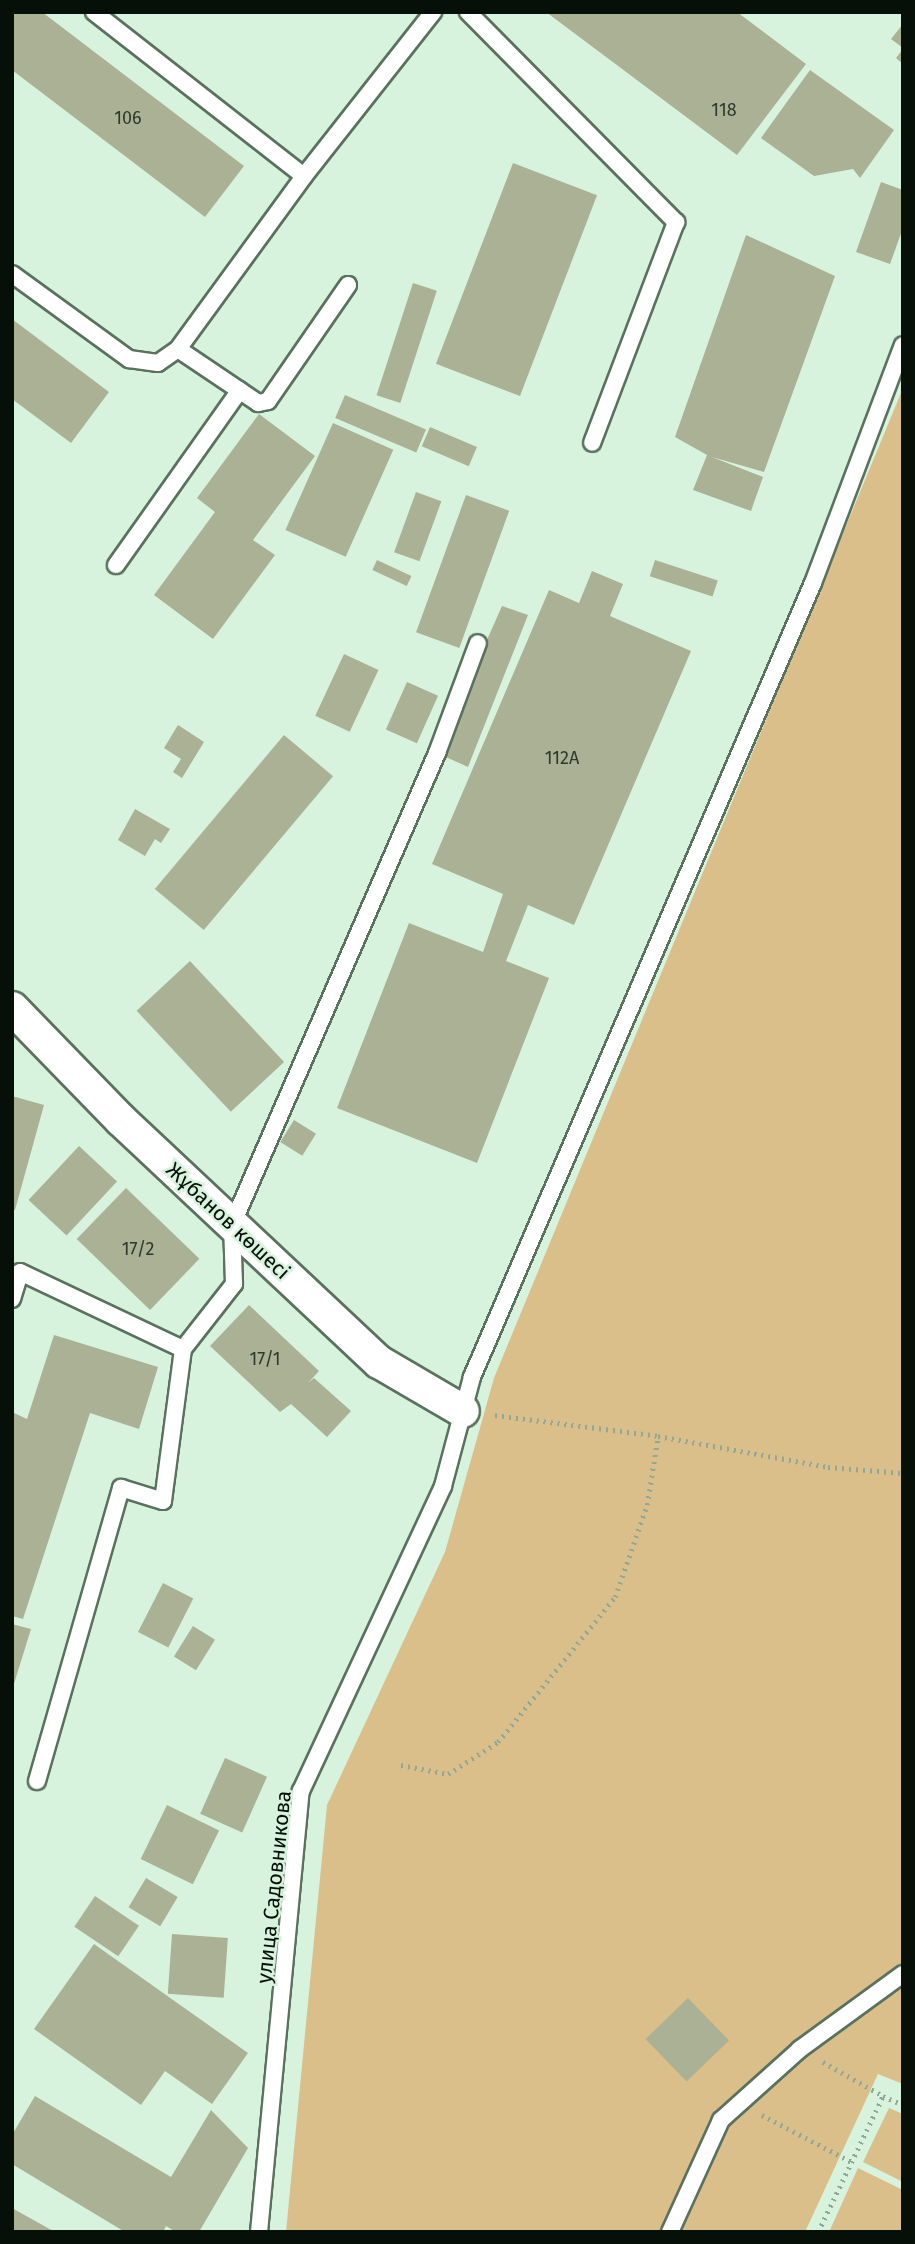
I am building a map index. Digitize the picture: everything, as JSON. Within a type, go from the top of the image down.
[{"type":"street","name":"Жұбанов көшесі","points":[[12,1008],[232,1225],[379,1362],[463,1411]]},
{"type":"lane","points":[[94,12],[304,176]]},
{"type":"lane","points":[[12,274],[128,359],[158,363],[178,349],[304,176],[433,12]]},
{"type":"lane","points":[[468,12],[676,222],[592,443]]},
{"type":"lane","points":[[178,349],[258,403],[268,401],[348,285]]},
{"type":"lane","name":"улица Садовникова","points":[[260,2232],[301,1791],[443,1486],[472,1377],[813,583],[903,345]]},
{"type":"lane","points":[[116,565],[240,390]]},
{"type":"lane","points":[[37,1781],[121,1488],[163,1501],[183,1349],[234,1284],[232,1225],[437,753],[478,643]]},
{"type":"lane","points":[[12,1299],[20,1272],[183,1349]]},
{"type":"lane","points":[[670,2232],[721,2120],[800,2049],[903,1974]]},
{"type":"path","points":[[463,1411],[658,1436],[828,1466],[903,1474]]},
{"type":"path","points":[[401,1765],[448,1774],[498,1742],[615,1597],[647,1505],[658,1436]]},
{"type":"path","points":[[800,2049],[903,2105]]},
{"type":"path","points":[[818,2232],[884,2096]]},
{"type":"path","points":[[740,2103],[852,2162]]},
{"type":"shaded area","points":[[903,388],[903,2084],[878,2074],[805,2232],[286,2232],[327,1805],[445,1552],[494,1378]]},
{"type":"shaded area","points":[[889,2108],[903,2114],[903,2182],[863,2162]]},
{"type":"shaded area","points":[[858,2168],[903,2190],[903,2232],[829,2232]]},
{"type":"building","points":[[12,12],[42,12],[244,166],[205,217],[12,70]]},
{"type":"building","points":[[546,12],[737,12],[806,64],[737,155]]},
{"type":"building","points":[[903,24],[903,48],[891,39]]},
{"type":"building","points":[[903,49],[903,64],[896,58]]},
{"type":"building","points":[[810,70],[894,130],[860,178],[853,169],[814,176],[761,138]]},
{"type":"building","points":[[513,163],[597,195],[520,396],[436,364]]},
{"type":"building","points":[[881,182],[903,190],[903,228],[890,264],[856,252]]},
{"type":"building","points":[[746,235],[835,276],[764,472],[712,457],[763,477],[751,511],[693,490],[707,455],[675,437]]},
{"type":"building","points":[[413,283],[437,291],[400,403],[377,395]]},
{"type":"building","points":[[12,319],[109,392],[71,443],[12,399]]},
{"type":"building","points":[[345,395],[426,429],[416,452],[335,418]]},
{"type":"building","points":[[259,414],[315,456],[253,540],[275,555],[213,639],[154,595],[215,512],[197,498]]},
{"type":"building","points":[[333,423],[393,450],[346,557],[285,530]]},
{"type":"building","points":[[430,427],[477,447],[469,466],[422,446]]},
{"type":"building","points":[[416,492],[441,501],[419,561],[394,552]]},
{"type":"building","points":[[466,495],[509,511],[459,648],[416,632]]},
{"type":"building","points":[[377,560],[411,576],[407,586],[372,570]]},
{"type":"building","points":[[655,560],[718,580],[713,597],[650,576]]},
{"type":"building","points":[[592,571],[623,584],[610,616],[691,651],[574,925],[528,905],[506,961],[549,978],[477,1163],[337,1108],[409,923],[483,952],[503,894],[432,864],[549,590],[579,603]]},
{"type":"building","points":[[502,606],[528,615],[468,767],[437,753]]},
{"type":"building","points":[[344,654],[378,670],[350,732],[315,716]]},
{"type":"building","points":[[407,682],[438,696],[417,743],[386,730]]},
{"type":"building","points":[[178,725],[204,742],[182,778],[173,772],[181,759],[164,748]]},
{"type":"building","points":[[284,735],[333,776],[204,930],[155,889]]},
{"type":"building","points":[[135,809],[170,829],[161,843],[155,839],[145,856],[118,840]]},
{"type":"building","points":[[190,961],[284,1062],[231,1112],[137,1011]]},
{"type":"building","points":[[12,1096],[44,1105],[15,1210],[12,1209]]},
{"type":"building","points":[[294,1120],[316,1134],[302,1156],[280,1142]]},
{"type":"building","points":[[79,1146],[117,1181],[67,1236],[29,1200]]},
{"type":"building","points":[[126,1188],[199,1259],[150,1310],[77,1239]]},
{"type":"building","points":[[249,1305],[319,1371],[308,1383],[314,1378],[351,1411],[327,1437],[291,1404],[280,1412],[210,1346]]},
{"type":"building","points":[[54,1335],[158,1367],[139,1429],[90,1413],[23,1619],[12,1616],[12,1412],[27,1419]]},
{"type":"building","points":[[163,1583],[193,1598],[168,1647],[138,1632]]},
{"type":"building","points":[[12,1624],[31,1629],[13,1687],[12,1687]]},
{"type":"building","points":[[193,1626],[215,1640],[196,1670],[174,1657]]},
{"type":"building","points":[[225,1758],[267,1777],[242,1832],[200,1814]]},
{"type":"building","points":[[167,1805],[219,1830],[193,1884],[141,1859]]},
{"type":"building","points":[[146,1878],[178,1897],[160,1926],[128,1907]]},
{"type":"building","points":[[95,1896],[139,1926],[118,1956],[74,1927]]},
{"type":"building","points":[[172,1934],[228,1938],[224,1998],[168,1994]]},
{"type":"building","points":[[94,1944],[248,2053],[212,2104],[165,2071],[141,2105],[34,2029]]},
{"type":"building","points":[[688,1998],[729,2040],[687,2081],[646,2039]]},
{"type":"building","points":[[35,2096],[171,2177],[211,2110],[248,2148],[199,2232],[176,2232],[166,2226],[163,2232],[125,2232],[12,2164],[12,2135]]},
{"type":"building","points":[[12,2208],[55,2232],[12,2232]]}]
